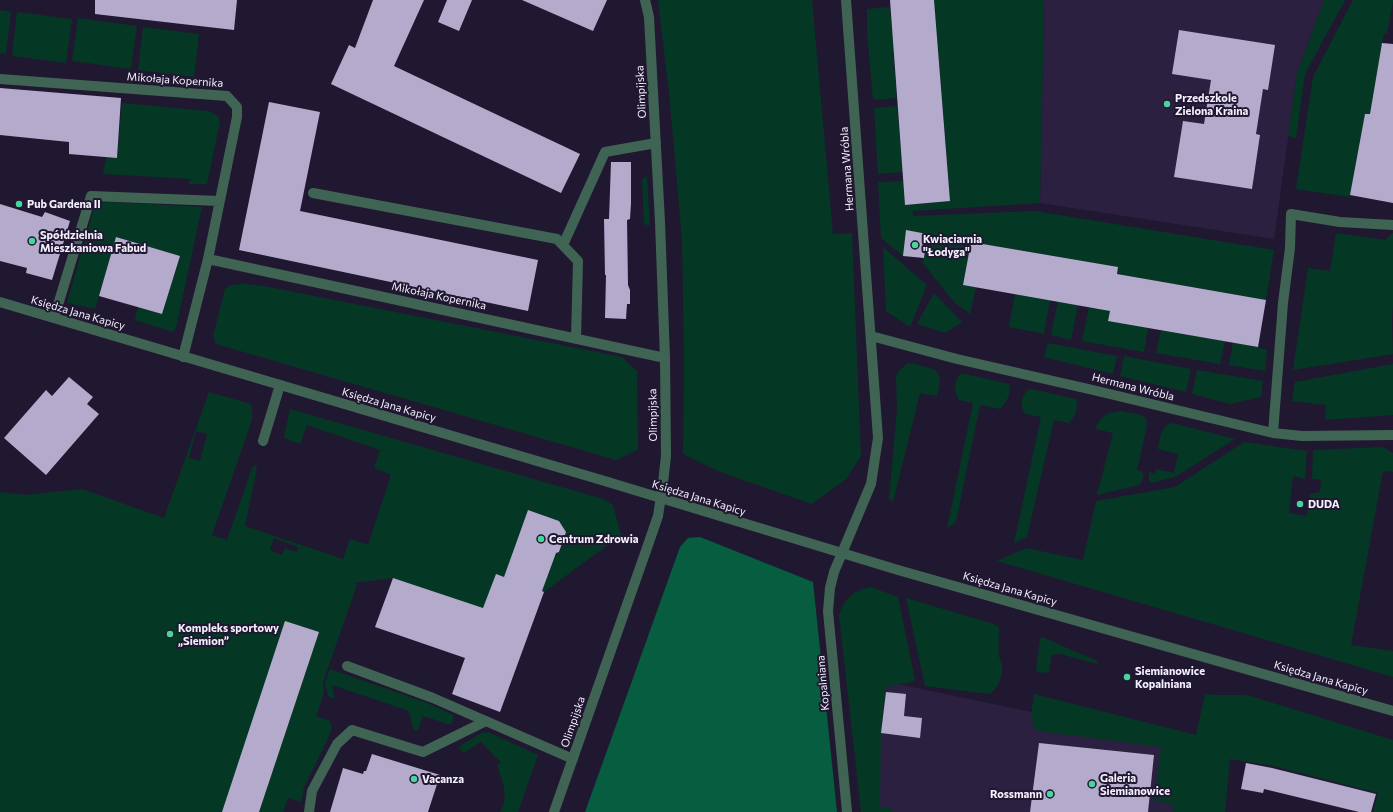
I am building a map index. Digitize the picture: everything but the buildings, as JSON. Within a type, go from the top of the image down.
[{"type":"street","name":"Olimpijska","points":[[554,812],[658,516],[666,456],[665,358],[660,222],[649,17],[645,0]]},
{"type":"street","name":"Hermana Wróbla","points":[[842,553],[871,484],[878,438],[846,0]]},
{"type":"street","name":"Mikołaja Kopernika","points":[[0,79],[228,96],[236,107],[237,116],[208,259],[183,357]]},
{"type":"street","points":[[564,245],[605,152],[656,143]]},
{"type":"street","points":[[313,193],[557,239],[578,261],[576,338]]},
{"type":"street","points":[[54,318],[91,196],[220,201]]},
{"type":"street","points":[[1273,433],[1283,303],[1290,248],[1291,214],[1340,222],[1393,225]]},
{"type":"street","name":"Mikołaja Kopernika","points":[[208,259],[665,358]]},
{"type":"street","name":"Księdza Jana Kapicy","points":[[0,302],[842,553],[1393,711]]},
{"type":"street","name":"Hermana Wróbla","points":[[871,336],[957,359],[1273,433],[1302,436],[1393,435]]},
{"type":"street","points":[[263,441],[280,385]]},
{"type":"street","name":"Kopalniana","points":[[842,553],[830,588],[828,611],[847,812]]},
{"type":"street","points":[[347,666],[433,698],[573,759]]},
{"type":"street","points":[[309,812],[312,791],[337,744],[352,730],[423,752],[486,721]]},
{"type":"shaded area","name":"Przedszkole Zielona Kraina","points":[[1044,0],[1324,0],[1297,73],[1274,239],[1040,203]]},
{"type":"shaded area","points":[[883,681],[1213,750],[1204,812],[874,812]]},
{"type":"green space","points":[[658,0],[812,0],[833,234],[852,233],[861,456],[846,479],[812,504],[720,472],[683,454],[684,364],[682,239],[669,93]]},
{"type":"green space","points":[[934,0],[1044,0],[1040,203],[913,211],[913,216],[1035,211],[1274,250],[1266,300],[1117,274],[1118,267],[971,242],[963,285],[976,287],[970,314],[955,303],[922,262],[924,258],[927,234],[906,231],[903,256],[881,238],[878,182],[904,181],[906,205],[950,201],[938,49],[893,53],[897,98],[873,100],[867,32],[867,9],[890,7],[892,31]]},
{"type":"green space","points":[[1324,0],[1345,0],[1305,74],[1296,138],[1288,136],[1297,73]]},
{"type":"green space","points":[[1353,0],[1393,0],[1393,2],[1387,34],[1384,33],[1370,114],[1365,114],[1350,197],[1296,189],[1313,77]]},
{"type":"green space","points":[[0,10],[11,12],[6,54],[0,53]]},
{"type":"green space","points":[[17,12],[72,19],[66,63],[12,56]]},
{"type":"green space","points":[[78,18],[137,26],[131,69],[72,61]]},
{"type":"green space","points":[[143,27],[199,34],[194,77],[138,70]]},
{"type":"green space","points":[[122,103],[209,111],[218,116],[220,122],[207,184],[188,184],[191,179],[103,174],[106,157],[117,158]]},
{"type":"green space","points":[[897,106],[903,172],[878,174],[874,108]]},
{"type":"green space","points":[[647,176],[650,226],[644,224],[642,180]]},
{"type":"green space","points":[[110,202],[202,207],[176,328],[173,332],[135,320],[138,307],[162,314],[180,256],[116,237],[95,309],[67,303],[94,208],[98,203]]},
{"type":"green space","points":[[1336,233],[1385,240],[1393,233],[1393,354],[1293,370],[1308,268],[1330,271]]},
{"type":"green space","points":[[883,247],[927,285],[910,327],[886,311]]},
{"type":"green space","points":[[244,284],[264,286],[622,357],[637,371],[638,450],[616,460],[216,344],[213,336],[225,289],[230,285]]},
{"type":"green space","points":[[934,293],[962,322],[945,333],[917,324]]},
{"type":"green space","points":[[1015,294],[1050,300],[1044,334],[1009,327]]},
{"type":"green space","points":[[1058,301],[1078,305],[1071,340],[1051,335]]},
{"type":"green space","points":[[1089,307],[1110,311],[1148,328],[1144,352],[1082,341]]},
{"type":"green space","points":[[1161,330],[1225,341],[1220,364],[1156,353]]},
{"type":"green space","points":[[1233,342],[1267,350],[1265,371],[1229,365]]},
{"type":"green space","points":[[1048,343],[1117,356],[1113,374],[1044,357]]},
{"type":"green space","points":[[1124,356],[1191,369],[1186,392],[1120,376]]},
{"type":"green space","points":[[908,363],[936,370],[940,379],[940,385],[937,396],[920,393],[893,502],[889,499],[897,409],[896,377],[898,372]]},
{"type":"green space","points":[[1393,364],[1393,415],[1325,420],[1326,405],[1292,401],[1295,382]]},
{"type":"green space","points":[[1197,370],[1263,381],[1261,397],[1230,404],[1192,394]]},
{"type":"green space","points":[[960,374],[1009,384],[1009,394],[1005,404],[1000,409],[980,405],[956,522],[947,528],[973,403],[959,400],[957,396],[955,384]]},
{"type":"green space","points":[[1032,389],[1076,399],[1077,409],[1075,415],[1069,423],[1054,420],[1027,537],[1014,543],[1041,417],[1025,414],[1023,410],[1023,396],[1027,390]]},
{"type":"green space","name":"Kompleks sportowy „Siemion”","points":[[209,392],[251,404],[252,409],[252,420],[212,535],[227,540],[252,468],[255,465],[257,469],[245,526],[343,559],[350,539],[368,545],[391,475],[374,468],[380,450],[307,425],[300,444],[284,438],[290,409],[603,499],[613,505],[621,535],[544,592],[496,575],[476,629],[461,601],[393,578],[353,583],[357,585],[323,682],[324,693],[316,716],[330,721],[332,727],[304,788],[301,802],[288,798],[283,812],[0,812],[0,492],[25,495],[82,489],[164,518]],"holes":[[[196,431],[207,434],[200,461],[189,458]],[[528,510],[559,521],[566,532],[560,552],[556,553],[514,548]],[[274,538],[298,547],[297,552],[285,548],[282,555],[270,550]]]},
{"type":"green space","points":[[1121,411],[1138,414],[1146,418],[1147,426],[1137,470],[1144,474],[1139,485],[1097,495],[1113,433],[1095,429],[1102,418],[1112,413]]},
{"type":"green space","points":[[1172,423],[1235,439],[1175,477],[1151,483],[1149,481],[1149,472],[1154,474],[1156,469],[1174,473],[1178,454],[1158,449],[1163,430]]},
{"type":"green space","points":[[1244,442],[1307,451],[1305,479],[1293,476],[1289,513],[1307,516],[1310,494],[1320,492],[1321,480],[1312,479],[1313,450],[1383,447],[1393,453],[1393,472],[1383,471],[1351,645],[1393,651],[1393,677],[997,561],[1026,548],[1083,560],[1096,501],[1175,487]]},
{"type":"green space","points":[[700,537],[813,582],[837,812],[585,812],[680,547],[688,538]]},
{"type":"green space","points":[[871,587],[898,597],[915,680],[886,688],[881,733],[880,808],[892,808],[892,812],[861,812],[839,615],[847,599],[859,591]]},
{"type":"green space","points":[[906,598],[994,624],[999,627],[999,658],[1002,666],[1002,675],[993,692],[990,694],[925,686]]},
{"type":"green space","points":[[1042,637],[1097,661],[1097,664],[1060,654],[1052,655],[1049,672],[1040,673],[1036,670],[1040,639]]},
{"type":"green space","points":[[330,669],[427,703],[453,715],[453,721],[451,724],[448,724],[423,716],[418,730],[415,731],[413,729],[409,711],[332,685],[335,699],[328,696],[325,683]]},
{"type":"green space","points":[[1034,694],[1196,735],[1205,694],[1247,695],[1393,740],[1393,812],[1373,812],[1378,793],[1273,766],[1230,759],[1225,812],[1172,812],[1173,804],[1154,801],[1161,747],[1038,731],[1034,728],[1031,716]]},
{"type":"green space","points":[[483,732],[490,733],[538,755],[518,812],[500,812],[503,806],[505,794],[497,765],[501,763],[481,742],[464,753],[458,747]]},
{"type":"place","name":"Przedszkole Zielona Kraina","points":[[1167,104]]},
{"type":"place","name":"Pub Gardena II","points":[[19,204]]},
{"type":"place","name":"Spółdzielnia Mieszkaniowa Fabud","points":[[32,241]]},
{"type":"place","name":"Kwiaciarnia \"Łodyga\"","points":[[915,245]]},
{"type":"place","name":"DUDA","points":[[1300,504]]},
{"type":"place","name":"Centrum Zdrowia","points":[[541,539]]},
{"type":"place","name":"Kompleks sportowy „Siemion”","points":[[170,634]]},
{"type":"place","name":"Siemianowice Kopalniana","points":[[1127,677]]},
{"type":"place","name":"Vacanza","points":[[414,779]]},
{"type":"place","name":"Galeria Siemianowice","points":[[1092,784]]},
{"type":"place","name":"Rossmann","points":[[1050,794]]}]
